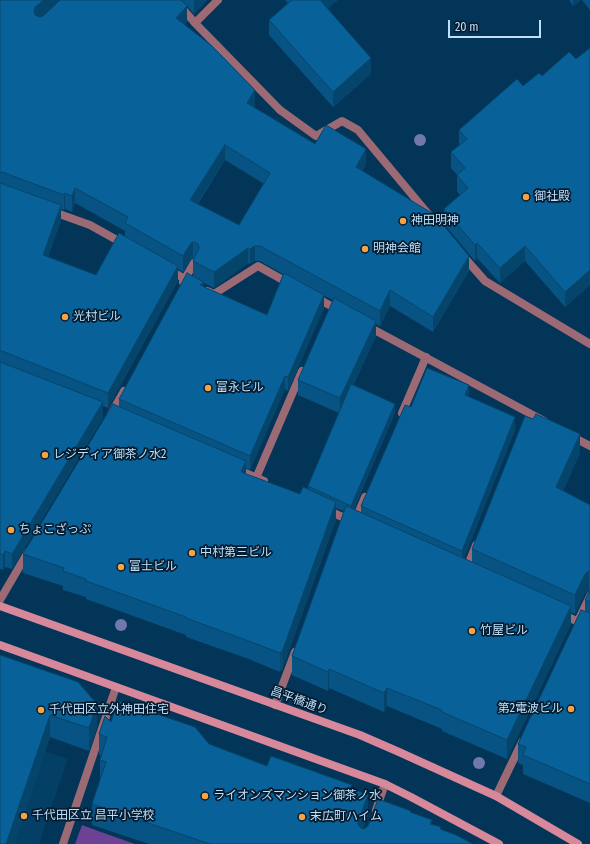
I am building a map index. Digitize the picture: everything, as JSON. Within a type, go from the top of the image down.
[{"type":"main road","name":"昌平橋通り","points":[[0,606],[360,735],[496,796],[578,844]]},
{"type":"main road","points":[[0,644],[385,784],[499,844]]},
{"type":"street","points":[[175,0],[195,23],[280,110],[316,136],[342,121],[358,130],[434,221]]},
{"type":"street","points":[[195,23],[218,0]]},
{"type":"street","points":[[42,208],[90,225],[131,248]]},
{"type":"street","points":[[459,251],[485,282],[590,344]]},
{"type":"street","points":[[183,283],[194,263]]},
{"type":"street","points":[[165,268],[183,283],[214,294],[258,266],[298,288]]},
{"type":"street","points":[[311,295],[329,310],[344,314]]},
{"type":"street","points":[[358,321],[426,357],[527,416],[549,424]]},
{"type":"street","points":[[398,422],[426,357]]},
{"type":"street","points":[[256,478],[306,363]]},
{"type":"street","points":[[110,416],[129,381]]},
{"type":"street","points":[[562,431],[590,446]]},
{"type":"street","points":[[228,466],[270,484]]},
{"type":"street","points":[[321,507],[342,521],[358,524],[370,486]]},
{"type":"street","points":[[465,572],[480,535]]},
{"type":"street","points":[[0,600],[32,546]]},
{"type":"street","points":[[577,624],[590,596]]},
{"type":"street","points":[[557,612],[577,624],[590,627]]},
{"type":"street","points":[[275,705],[296,647]]},
{"type":"street","points":[[63,844],[116,686]]},
{"type":"street","points":[[496,796],[524,738]]},
{"type":"street","points":[[373,816],[385,784]]},
{"type":"shaded area","name":"千代田区立 昌平小学校","points":[[0,736],[68,759],[39,844],[0,844]]},
{"type":"shaded area","points":[[82,825],[101,832],[135,844],[75,844]]},
{"type":"building","points":[[0,0],[44,0],[35,7],[35,15],[40,17],[60,0],[181,0],[187,6],[176,18],[212,46],[255,90],[247,103],[315,144],[326,125],[366,149],[356,167],[435,215],[469,256],[433,317],[390,290],[380,311],[260,246],[255,246],[250,249],[248,248],[214,272],[193,261],[199,248],[198,244],[196,243],[191,243],[183,256],[125,223],[128,217],[75,188],[72,196],[65,193],[64,195],[2,172],[0,173]],"holes":[[[225,145],[270,173],[239,225],[190,200]]]},
{"type":"building","points":[[292,0],[320,0],[371,58],[333,92],[269,20]]},
{"type":"building","name":"御社殿","points":[[590,48],[590,270],[565,292],[525,246],[500,268],[477,243],[475,245],[444,209],[468,188],[457,175],[465,168],[451,152],[467,139],[459,130],[517,79],[523,86],[539,73],[542,76],[569,52],[576,59]]},
{"type":"building","points":[[0,183],[61,205],[43,255],[96,275],[119,233],[178,266],[108,393],[0,351]]},
{"type":"building","points":[[187,273],[204,282],[200,285],[267,315],[284,273],[324,295],[288,377],[285,376],[250,456],[119,399]]},
{"type":"building","points":[[334,298],[376,321],[340,398],[298,380]]},
{"type":"building","points":[[0,362],[103,402],[12,554],[5,551],[3,555],[0,554]]},
{"type":"building","points":[[427,368],[469,385],[465,395],[515,417],[462,551],[361,506],[405,405],[411,407]]},
{"type":"building","points":[[351,384],[395,404],[351,506],[308,486]]},
{"type":"building","points":[[113,404],[246,461],[241,472],[300,494],[303,487],[336,502],[282,652],[280,653],[86,581],[86,579],[63,571],[64,568],[23,554]]},
{"type":"building","points":[[536,414],[580,434],[556,487],[590,505],[590,572],[589,571],[585,574],[575,595],[472,549],[525,416],[533,419]]},
{"type":"building","points":[[346,506],[571,606],[507,740],[442,712],[442,710],[387,688],[384,693],[329,669],[328,672],[292,656]]},
{"type":"building","points":[[590,590],[590,602],[585,600]]},
{"type":"building","name":"第2電波ビル","points":[[581,610],[590,613],[590,784],[523,755],[526,747],[518,744]]},
{"type":"building","points":[[0,655],[78,682],[97,704],[89,728],[50,715],[6,844],[0,844]]},
{"type":"building","points":[[118,701],[195,727],[209,744],[267,766],[271,756],[352,785],[350,788],[368,795],[358,822],[358,825],[361,828],[364,829],[368,826],[378,799],[432,820],[430,824],[441,827],[440,829],[473,844],[210,844],[92,804],[106,762],[100,760],[107,737],[99,734],[105,716],[111,722]]},
{"type":"place","name":"御社殿","points":[[526,197]]},
{"type":"place","name":"神田明神","points":[[403,221]]},
{"type":"place","name":"明神会館","points":[[365,249]]},
{"type":"place","name":"光村ビル","points":[[65,317]]},
{"type":"place","name":"富永ビル","points":[[208,388]]},
{"type":"place","name":"レジディア御茶ノ水2","points":[[45,455]]},
{"type":"place","name":"ちょこざっぷ","points":[[11,530]]},
{"type":"place","name":"中村第三ビル","points":[[192,553]]},
{"type":"place","name":"富士ビル","points":[[121,567]]},
{"type":"place","name":"竹屋ビル","points":[[472,631]]},
{"type":"place","name":"第2電波ビル","points":[[571,709]]},
{"type":"place","name":"千代田区立外神田住宅","points":[[41,710]]},
{"type":"place","name":"ライオンズマンション御茶ノ水","points":[[205,796]]},
{"type":"place","name":"千代田区立 昌平小学校","points":[[24,816]]},
{"type":"place","name":"末広町ハイム","points":[[302,817]]}]
